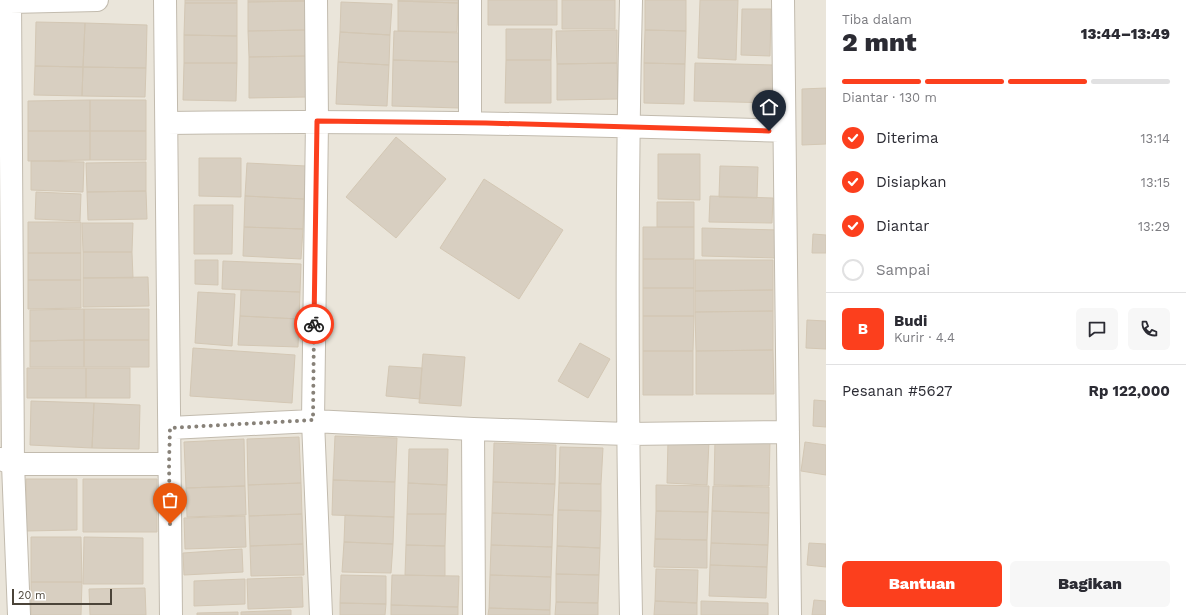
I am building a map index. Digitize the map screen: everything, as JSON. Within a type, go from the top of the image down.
[{"type":"street","points":[[19,615],[7,461],[6,3],[97,0]]},
{"type":"street","points":[[165,0],[171,615]]},
{"type":"street","points":[[316,0],[317,121],[313,420],[321,615]]},
{"type":"street","points":[[470,0],[470,122]]},
{"type":"street","points":[[630,615],[628,434],[628,126],[631,0]]},
{"type":"street","points":[[783,0],[790,615]]},
{"type":"street","points":[[167,123],[317,121],[470,122],[784,131]]},
{"type":"street","points":[[170,428],[313,420],[473,429],[628,434],[788,432]]},
{"type":"street","points":[[473,429],[474,615]]},
{"type":"street","points":[[7,461],[169,464]]},
{"type":"shaded area","points":[[0,0],[826,0],[826,615],[0,615]]},
{"type":"building","points":[[185,0],[237,0],[237,3],[185,3]]},
{"type":"building","points":[[248,0],[305,0],[305,1],[248,2]]},
{"type":"building","points":[[458,0],[458,3],[398,1]]},
{"type":"building","points":[[488,0],[557,0],[557,25],[488,25]]},
{"type":"building","points":[[562,0],[615,0],[615,29],[562,29]]},
{"type":"building","points":[[645,0],[686,0],[686,31],[645,30]]},
{"type":"building","points":[[700,0],[738,0],[736,60],[698,58]]},
{"type":"building","points":[[305,1],[306,30],[248,31],[248,2]]},
{"type":"building","points":[[398,1],[458,3],[457,32],[398,31]]},
{"type":"building","points":[[341,2],[392,4],[390,35],[340,32]]},
{"type":"building","points":[[185,3],[237,3],[237,36],[184,35]]},
{"type":"building","points":[[742,9],[771,9],[770,56],[741,55]]},
{"type":"building","points":[[36,22],[85,23],[83,67],[35,66]]},
{"type":"building","points":[[85,23],[147,25],[146,68],[83,67]]},
{"type":"building","points":[[506,29],[552,29],[551,60],[506,60]]},
{"type":"building","points":[[306,30],[307,56],[249,57],[248,31]]},
{"type":"building","points":[[617,30],[617,63],[557,64],[556,31]]},
{"type":"building","points":[[645,30],[686,31],[685,64],[644,63]]},
{"type":"building","points":[[394,31],[462,33],[461,62],[393,60]]},
{"type":"building","points":[[340,32],[390,35],[389,65],[338,62]]},
{"type":"building","points":[[184,35],[237,36],[237,63],[184,63]]},
{"type":"building","points":[[307,56],[307,97],[249,98],[249,57]]},
{"type":"building","points":[[393,60],[461,62],[459,108],[392,106]]},
{"type":"building","points":[[506,60],[551,60],[551,103],[505,103]]},
{"type":"building","points":[[338,62],[389,65],[387,106],[336,104]]},
{"type":"building","points":[[184,63],[237,63],[236,101],[183,100]]},
{"type":"building","points":[[617,63],[618,99],[557,100],[557,64]]},
{"type":"building","points":[[644,63],[685,64],[684,104],[644,103]]},
{"type":"building","points":[[695,63],[774,65],[773,103],[694,101]]},
{"type":"building","points":[[35,66],[83,67],[82,96],[34,95]]},
{"type":"building","points":[[83,67],[146,68],[145,97],[82,96]]},
{"type":"building","points":[[826,88],[826,144],[802,145],[802,89]]},
{"type":"building","points":[[90,100],[90,131],[28,131],[28,101]]},
{"type":"building","points":[[90,100],[146,100],[146,131],[90,131]]},
{"type":"building","points":[[28,131],[90,131],[90,160],[28,161]]},
{"type":"building","points":[[90,131],[146,131],[146,160],[90,160]]},
{"type":"building","points":[[396,137],[446,179],[396,238],[346,197]]},
{"type":"building","points":[[658,154],[700,154],[700,200],[658,199]]},
{"type":"building","points":[[199,158],[241,158],[241,197],[199,196]]},
{"type":"building","points":[[31,161],[84,162],[83,192],[31,190]]},
{"type":"building","points":[[146,162],[146,191],[87,192],[86,163]]},
{"type":"building","points":[[247,163],[306,166],[304,199],[245,196]]},
{"type":"building","points":[[720,166],[758,167],[757,198],[719,197]]},
{"type":"building","points":[[484,179],[563,230],[519,299],[440,248]]},
{"type":"building","points":[[146,191],[147,219],[88,220],[87,192]]},
{"type":"building","points":[[36,192],[81,194],[80,221],[35,219]]},
{"type":"building","points":[[245,196],[304,199],[303,229],[244,227]]},
{"type":"building","points":[[710,196],[773,198],[772,223],[709,222]]},
{"type":"building","points":[[657,202],[694,202],[694,227],[657,227]]},
{"type":"building","points":[[194,205],[233,205],[232,254],[194,254]]},
{"type":"building","points":[[28,222],[81,222],[81,253],[28,253]]},
{"type":"building","points":[[82,223],[133,223],[132,252],[83,252]]},
{"type":"building","points":[[244,227],[303,229],[301,259],[243,256]]},
{"type":"building","points":[[643,227],[694,227],[694,259],[643,259]]},
{"type":"building","points":[[702,228],[778,230],[778,258],[702,256]]},
{"type":"building","points":[[813,234],[826,235],[826,253],[812,253]]},
{"type":"building","points":[[83,252],[132,252],[133,278],[83,278]]},
{"type":"building","points":[[28,253],[81,253],[81,280],[28,280]]},
{"type":"building","points":[[643,259],[694,259],[694,288],[643,288]]},
{"type":"building","points":[[195,260],[218,260],[218,285],[195,284]]},
{"type":"building","points":[[695,260],[773,260],[773,290],[695,291]]},
{"type":"building","points":[[223,261],[301,264],[300,292],[222,289]]},
{"type":"building","points":[[148,277],[149,306],[83,307],[83,278]]},
{"type":"building","points":[[28,280],[81,280],[81,308],[28,309]]},
{"type":"building","points":[[643,288],[694,288],[694,316],[643,316]]},
{"type":"building","points":[[241,290],[300,292],[299,319],[240,316]]},
{"type":"building","points":[[773,290],[773,311],[695,312],[695,291]]},
{"type":"building","points":[[198,292],[235,294],[232,346],[195,343]]},
{"type":"building","points":[[84,309],[84,340],[30,341],[30,310]]},
{"type":"building","points":[[84,309],[149,309],[149,340],[84,340]]},
{"type":"building","points":[[773,311],[773,350],[696,351],[695,312]]},
{"type":"building","points":[[240,316],[299,319],[298,347],[238,345]]},
{"type":"building","points":[[643,316],[694,316],[693,351],[643,351]]},
{"type":"building","points":[[807,320],[826,321],[826,349],[806,348]]},
{"type":"building","points":[[84,340],[84,367],[30,367],[30,341]]},
{"type":"building","points":[[84,340],[149,340],[149,367],[84,367]]},
{"type":"building","points":[[580,343],[610,359],[588,398],[558,381]]},
{"type":"building","points":[[193,348],[295,355],[292,403],[190,396]]},
{"type":"building","points":[[773,350],[774,394],[696,394],[696,351]]},
{"type":"building","points":[[643,351],[693,351],[693,395],[643,395]]},
{"type":"building","points":[[423,354],[465,357],[461,406],[419,403]]},
{"type":"building","points":[[389,366],[422,368],[420,399],[386,396]]},
{"type":"building","points":[[27,368],[86,368],[86,398],[27,398]]},
{"type":"building","points":[[86,368],[130,368],[130,398],[86,398]]},
{"type":"building","points":[[814,400],[826,401],[826,427],[813,426]]},
{"type":"building","points":[[31,401],[94,403],[92,448],[30,445]]},
{"type":"building","points":[[94,403],[140,405],[139,449],[92,448]]},
{"type":"building","points":[[335,436],[397,438],[395,482],[333,480]]},
{"type":"building","points":[[299,437],[301,483],[248,485],[247,439]]},
{"type":"building","points":[[244,439],[245,486],[186,488],[184,442]]},
{"type":"building","points":[[715,439],[770,440],[769,486],[714,485]]},
{"type":"building","points":[[668,440],[709,441],[707,485],[667,483]]},
{"type":"building","points":[[805,442],[826,445],[826,475],[801,471]]},
{"type":"building","points":[[494,443],[556,445],[555,484],[493,482]]},
{"type":"building","points":[[560,447],[603,448],[601,484],[559,483]]},
{"type":"building","points":[[409,449],[448,449],[447,485],[408,483]]},
{"type":"building","points":[[26,479],[77,479],[77,530],[26,531]]},
{"type":"building","points":[[83,479],[157,479],[157,532],[83,532]]},
{"type":"building","points":[[333,480],[395,482],[394,517],[332,515]]},
{"type":"building","points":[[493,482],[555,484],[553,515],[492,513]]},
{"type":"building","points":[[301,483],[302,514],[249,516],[248,485]]},
{"type":"building","points":[[408,483],[447,485],[446,514],[407,514]]},
{"type":"building","points":[[559,483],[601,484],[601,511],[558,510]]},
{"type":"building","points":[[656,485],[709,486],[708,512],[656,511]]},
{"type":"building","points":[[245,486],[246,515],[187,517],[186,488]]},
{"type":"building","points":[[713,486],[769,487],[769,513],[712,511]]},
{"type":"building","points":[[558,510],[601,511],[600,548],[557,546]]},
{"type":"building","points":[[656,511],[708,512],[707,540],[655,539]]},
{"type":"building","points":[[712,511],[769,513],[768,545],[711,543]]},
{"type":"building","points":[[492,513],[553,515],[552,547],[491,545]]},
{"type":"building","points":[[302,514],[303,544],[250,546],[249,516]]},
{"type":"building","points":[[407,514],[446,514],[445,546],[406,545]]},
{"type":"building","points":[[345,515],[394,517],[393,544],[344,542]]},
{"type":"building","points":[[245,516],[246,547],[185,549],[184,518]]},
{"type":"building","points":[[31,537],[81,537],[82,582],[31,582]]},
{"type":"building","points":[[84,537],[143,538],[143,584],[83,584]]},
{"type":"building","points":[[655,539],[707,540],[707,568],[654,567]]},
{"type":"building","points":[[344,542],[393,544],[391,573],[342,572]]},
{"type":"building","points":[[711,543],[768,545],[767,567],[710,565]]},
{"type":"building","points":[[809,543],[826,544],[826,567],[807,565]]},
{"type":"building","points":[[303,544],[304,575],[251,576],[250,546]]},
{"type":"building","points":[[406,545],[445,546],[445,576],[405,575]]},
{"type":"building","points":[[491,545],[552,547],[551,577],[490,575]]},
{"type":"building","points":[[557,546],[600,548],[599,575],[556,574]]},
{"type":"building","points":[[242,549],[243,572],[184,575],[183,553]]},
{"type":"building","points":[[710,565],[767,567],[766,598],[709,596]]},
{"type":"building","points":[[656,569],[698,570],[697,603],[655,601]]},
{"type":"building","points":[[556,574],[599,575],[598,603],[556,602]]},
{"type":"building","points":[[341,575],[386,576],[386,604],[340,603]]},
{"type":"building","points":[[392,575],[459,576],[458,607],[391,605]]},
{"type":"building","points":[[490,575],[551,577],[550,610],[489,608]]},
{"type":"building","points":[[302,577],[303,607],[248,609],[247,579]]},
{"type":"building","points":[[245,579],[245,604],[194,606],[194,581]]},
{"type":"building","points":[[31,582],[82,582],[81,615],[31,615]]},
{"type":"building","points":[[145,588],[146,615],[90,615],[89,589]]},
{"type":"building","points":[[814,600],[826,601],[826,615],[812,615]]},
{"type":"building","points":[[655,601],[697,603],[697,615],[654,615]]},
{"type":"building","points":[[701,601],[768,603],[768,615],[701,615]]},
{"type":"building","points":[[556,602],[598,603],[598,615],[555,615]]},
{"type":"building","points":[[340,603],[386,604],[385,615],[340,615]]},
{"type":"building","points":[[391,605],[458,607],[458,615],[391,615]]},
{"type":"building","points":[[489,608],[550,610],[550,615],[488,615]]},
{"type":"building","points":[[291,610],[291,615],[241,615],[241,612]]},
{"type":"building","points":[[238,612],[238,615],[197,615],[197,613]]},
{"type":"way so far","points":[[170,524],[170,428],[313,420],[314,324]]},
{"type":"route","points":[[314,324],[317,121],[628,126],[769,131]]}]
